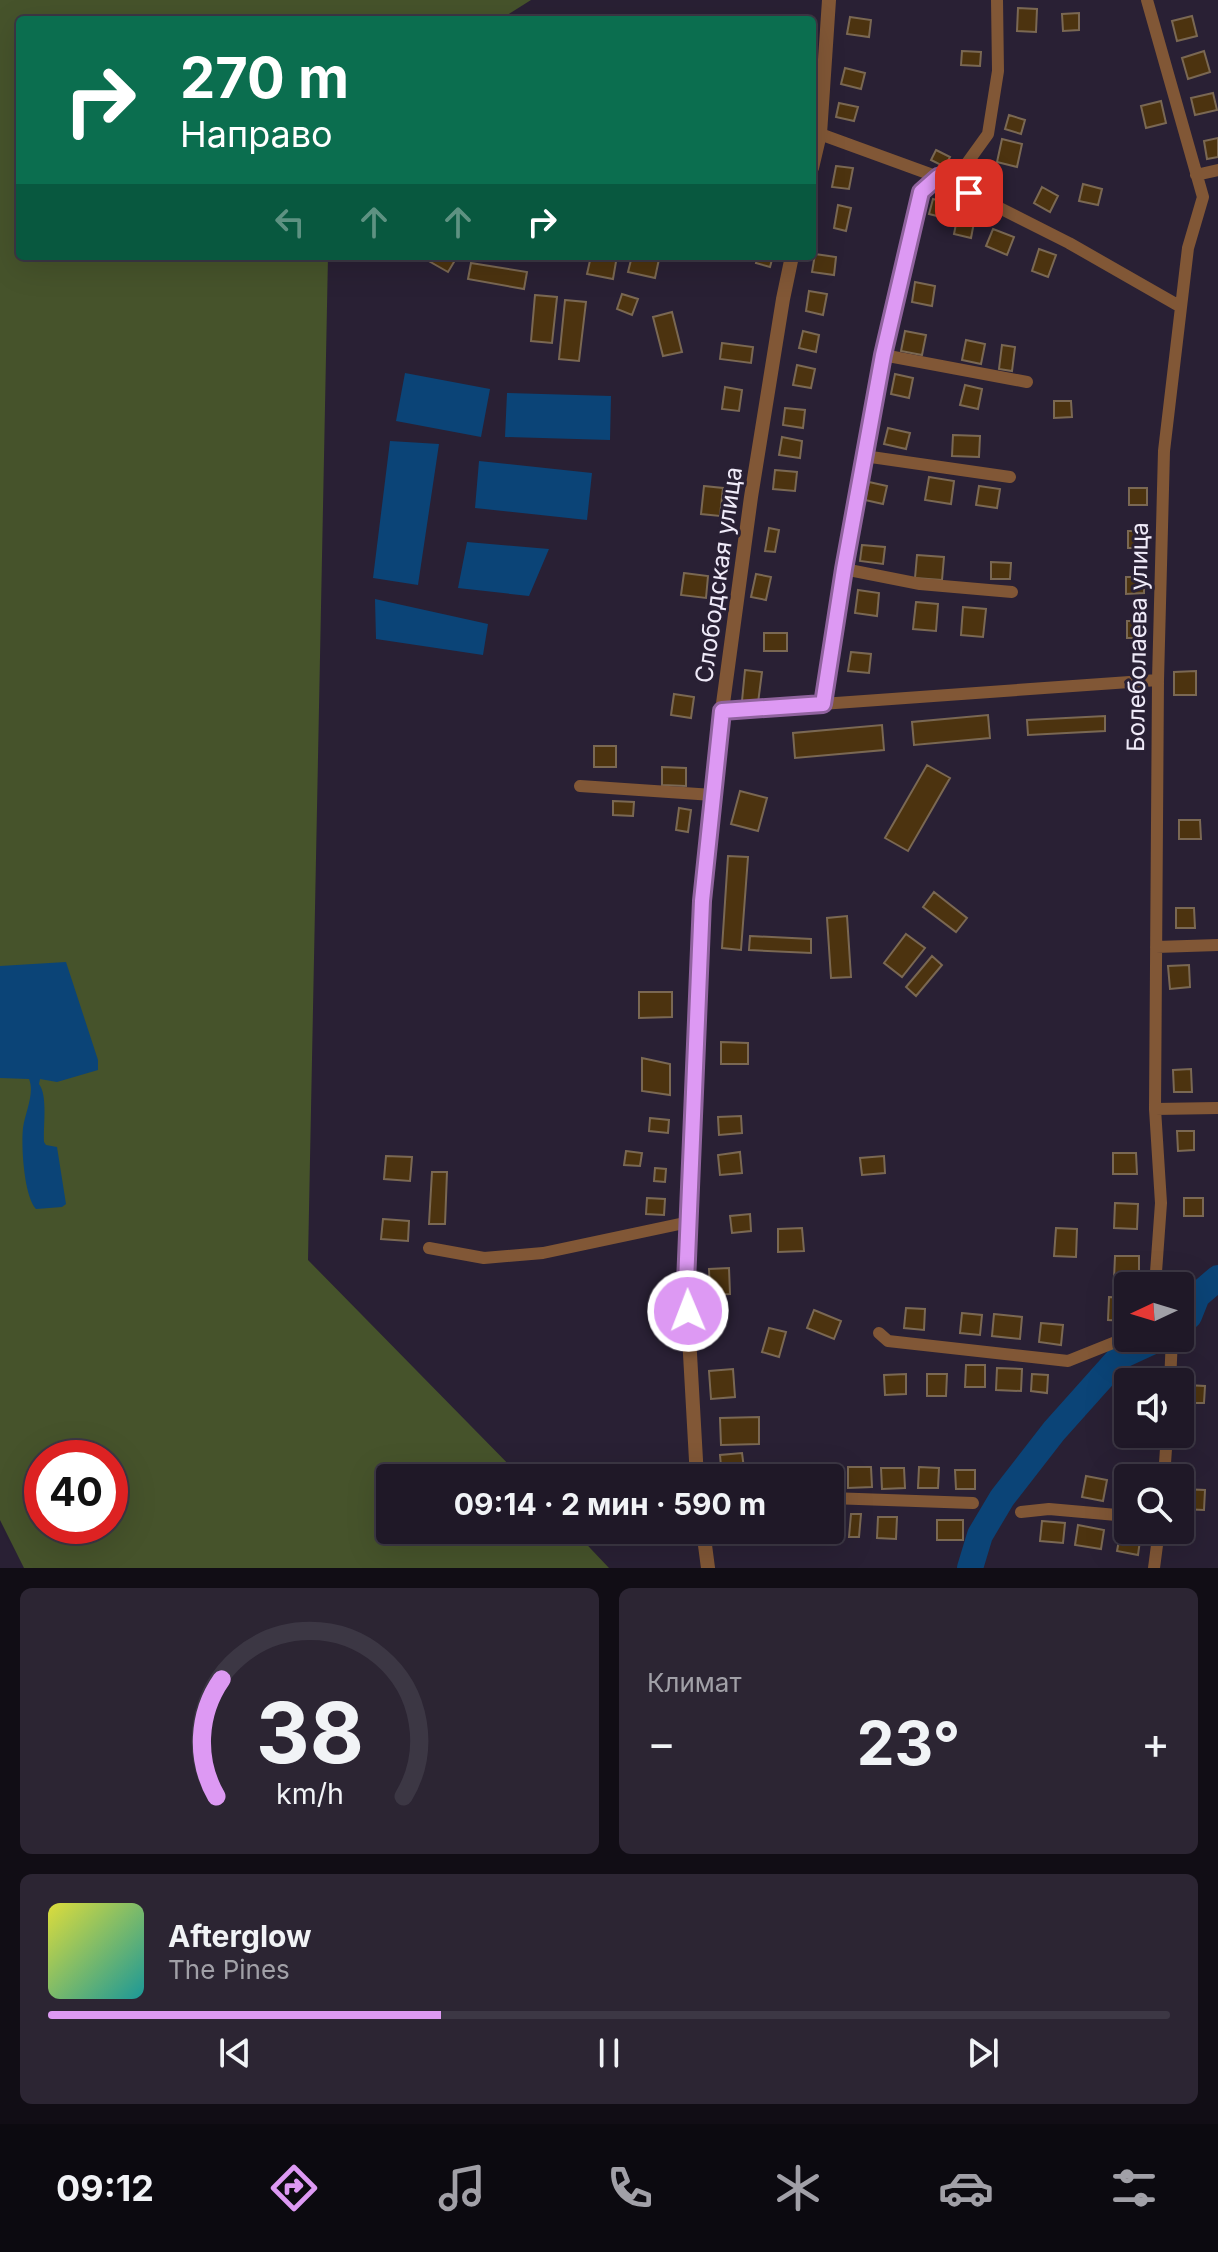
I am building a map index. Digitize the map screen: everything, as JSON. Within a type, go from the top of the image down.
[{"type":"street","points":[[816,151],[820,134],[829,0]]},
{"type":"street","points":[[952,184],[988,134],[998,71],[997,0]]},
{"type":"street","name":"Болеболаева улица","points":[[1147,0],[1203,197],[1188,248],[1164,451],[1158,680],[1155,1109],[1161,1203],[1156,1272]]},
{"type":"street","points":[[820,134],[938,177],[1069,243],[1181,307]]},
{"type":"street","points":[[1196,175],[1218,170]]},
{"type":"street","points":[[823,704],[883,355],[921,192],[938,177]]},
{"type":"street","name":"Слободская улица","points":[[696,1464],[686,1283],[702,901],[722,711],[751,497],[791,260]]},
{"type":"street","points":[[883,355],[1027,382]]},
{"type":"street","points":[[864,456],[1010,477]]},
{"type":"street","points":[[844,569],[920,584],[1012,592]]},
{"type":"street","points":[[722,711],[1158,680]]},
{"type":"street","points":[[580,786],[713,795]]},
{"type":"street","points":[[1156,947],[1218,945]]},
{"type":"street","points":[[1155,1109],[1218,1108]]},
{"type":"street","points":[[429,1248],[484,1258],[543,1253],[689,1222]]},
{"type":"street","points":[[879,1333],[888,1341],[1068,1361],[1114,1343]]},
{"type":"street","points":[[844,1498],[973,1503]]},
{"type":"street","points":[[1021,1512],[1049,1509],[1114,1515]]},
{"type":"street","points":[[705,1544],[708,1568]]},
{"type":"street","points":[[1154,1568],[1157,1544]]},
{"type":"green space","points":[[0,0],[531,0],[505,16],[16,16],[16,260],[328,260],[308,1260],[508,1464],[376,1464],[376,1544],[586,1544],[609,1568],[24,1568],[0,1520]]},
{"type":"water","points":[[405,373],[490,389],[481,437],[396,421]]},
{"type":"water","points":[[507,393],[611,396],[610,440],[505,437]]},
{"type":"water","points":[[390,441],[439,444],[418,585],[373,578]]},
{"type":"water","points":[[479,461],[592,473],[587,520],[475,508]]},
{"type":"water","points":[[467,542],[549,549],[529,596],[458,588]]},
{"type":"water","points":[[375,599],[488,624],[483,655],[376,639]]},
{"type":"water","points":[[66,962],[98,1060],[98,1070],[57,1082],[40,1079],[44,1103],[44,1142],[57,1147],[66,1204],[36,1209],[26,1182],[22,1146],[31,1085],[29,1079],[0,1078],[0,966]]},
{"type":"building","points":[[1018,8],[1037,9],[1036,32],[1017,31]]},
{"type":"building","points":[[1079,13],[1079,30],[1063,31],[1062,14]]},
{"type":"building","points":[[1192,16],[1197,36],[1177,41],[1172,21]]},
{"type":"building","points":[[850,17],[871,20],[869,37],[847,34]]},
{"type":"building","points":[[962,51],[981,52],[980,66],[961,65]]},
{"type":"building","points":[[1204,51],[1210,72],[1188,79],[1182,58]]},
{"type":"building","points":[[845,68],[865,73],[861,89],[841,84]]},
{"type":"building","points":[[1213,93],[1217,110],[1195,115],[1191,98]]},
{"type":"building","points":[[1161,101],[1166,123],[1146,128],[1141,106]]},
{"type":"building","points":[[839,103],[858,107],[854,121],[836,117]]},
{"type":"building","points":[[1009,115],[1025,120],[1021,134],[1005,129]]},
{"type":"building","points":[[1218,138],[1218,157],[1207,159],[1204,141]]},
{"type":"building","points":[[1002,139],[1022,144],[1017,167],[997,162]]},
{"type":"building","points":[[936,150],[950,157],[945,167],[931,160]]},
{"type":"building","points":[[836,166],[853,168],[849,189],[832,187]]},
{"type":"building","points":[[1083,184],[1102,189],[1098,205],[1079,201]]},
{"type":"building","points":[[1042,187],[1058,196],[1050,212],[1034,203]]},
{"type":"building","points":[[933,199],[945,202],[941,217],[929,214]]},
{"type":"building","points":[[838,205],[851,208],[846,231],[834,228]]},
{"type":"building","points":[[959,209],[976,212],[971,238],[954,234]]},
{"type":"building","points":[[993,229],[1014,237],[1007,255],[986,246]]},
{"type":"building","points":[[1039,249],[1056,255],[1048,277],[1032,271]]},
{"type":"building","points":[[816,254],[836,257],[834,275],[812,272]]},
{"type":"building","points":[[427,260],[455,260],[448,272]]},
{"type":"building","points":[[590,260],[616,260],[613,279],[587,274]]},
{"type":"building","points":[[631,260],[659,260],[655,278],[628,272]]},
{"type":"building","points":[[757,260],[772,260],[770,267],[756,263]]},
{"type":"building","points":[[471,263],[527,272],[524,289],[468,279]]},
{"type":"building","points":[[915,282],[935,286],[932,306],[912,302]]},
{"type":"building","points":[[809,291],[827,294],[823,315],[806,311]]},
{"type":"building","points":[[622,294],[638,299],[632,315],[617,309]]},
{"type":"building","points":[[535,295],[557,297],[552,343],[531,341]]},
{"type":"building","points":[[565,300],[586,302],[579,361],[559,359]]},
{"type":"building","points":[[672,312],[682,352],[663,356],[653,317]]},
{"type":"building","points":[[803,331],[819,335],[816,352],[799,348]]},
{"type":"building","points":[[905,331],[926,335],[922,355],[901,351]]},
{"type":"building","points":[[966,340],[985,344],[981,364],[962,360]]},
{"type":"building","points":[[722,343],[753,347],[751,363],[720,359]]},
{"type":"building","points":[[1002,345],[1015,347],[1012,371],[999,369]]},
{"type":"building","points":[[797,365],[815,369],[811,388],[793,385]]},
{"type":"building","points":[[895,374],[913,378],[909,398],[891,394]]},
{"type":"building","points":[[965,385],[982,389],[978,409],[960,405]]},
{"type":"building","points":[[725,387],[742,390],[739,411],[722,409]]},
{"type":"building","points":[[1054,401],[1071,401],[1072,417],[1054,418]]},
{"type":"building","points":[[785,408],[805,410],[803,428],[783,425]]},
{"type":"building","points":[[888,428],[910,433],[906,449],[884,444]]},
{"type":"building","points":[[953,435],[980,436],[979,457],[952,456]]},
{"type":"building","points":[[782,437],[802,441],[800,458],[779,455]]},
{"type":"building","points":[[775,470],[797,472],[795,491],[773,489]]},
{"type":"building","points":[[929,477],[954,481],[951,504],[925,500]]},
{"type":"building","points":[[869,482],[887,486],[883,504],[865,500]]},
{"type":"building","points":[[704,486],[723,488],[720,516],[701,514]]},
{"type":"building","points":[[979,486],[1000,489],[997,508],[976,505]]},
{"type":"building","points":[[1129,488],[1147,488],[1147,505],[1129,505]]},
{"type":"building","points":[[769,528],[779,530],[775,552],[765,551]]},
{"type":"building","points":[[1128,531],[1145,531],[1146,548],[1128,548]]},
{"type":"building","points":[[862,545],[885,547],[883,564],[860,561]]},
{"type":"building","points":[[917,555],[944,557],[942,580],[915,578]]},
{"type":"building","points":[[991,562],[1011,563],[1010,579],[991,579]]},
{"type":"building","points":[[684,573],[708,576],[706,598],[681,595]]},
{"type":"building","points":[[756,574],[771,577],[766,600],[751,597]]},
{"type":"building","points":[[1126,577],[1144,577],[1144,593],[1126,594]]},
{"type":"building","points":[[858,590],[879,593],[877,616],[855,613]]},
{"type":"building","points":[[916,602],[938,604],[936,631],[913,629]]},
{"type":"building","points":[[963,607],[986,609],[983,637],[961,635]]},
{"type":"building","points":[[1127,621],[1145,621],[1145,638],[1127,638]]},
{"type":"building","points":[[764,633],[787,633],[787,651],[764,651]]},
{"type":"building","points":[[851,652],[871,654],[869,673],[848,671]]},
{"type":"building","points":[[745,670],[762,672],[758,703],[742,701]]},
{"type":"building","points":[[1196,671],[1196,695],[1174,695],[1174,672]]},
{"type":"building","points":[[674,694],[694,697],[691,718],[671,715]]},
{"type":"building","points":[[988,715],[990,738],[914,745],[912,722]]},
{"type":"building","points":[[1105,716],[1105,731],[1028,735],[1027,720]]},
{"type":"building","points":[[882,725],[884,750],[795,758],[793,733]]},
{"type":"building","points":[[594,746],[616,746],[616,767],[594,767]]},
{"type":"building","points":[[927,765],[950,778],[908,851],[885,838]]},
{"type":"building","points":[[662,767],[686,768],[686,786],[662,785]]},
{"type":"building","points":[[740,791],[767,798],[758,831],[731,824]]},
{"type":"building","points":[[613,801],[634,802],[633,816],[613,815]]},
{"type":"building","points":[[679,808],[691,810],[688,832],[676,830]]},
{"type":"building","points":[[1179,820],[1200,820],[1201,839],[1179,839]]},
{"type":"building","points":[[728,856],[748,857],[741,950],[722,948]]},
{"type":"building","points":[[934,892],[967,918],[956,932],[923,907]]},
{"type":"building","points":[[1176,908],[1194,908],[1195,928],[1176,928]]},
{"type":"building","points":[[847,916],[851,977],[831,978],[827,918]]},
{"type":"building","points":[[906,934],[925,948],[902,977],[884,963]]},
{"type":"building","points":[[750,936],[811,939],[811,953],[749,950]]},
{"type":"building","points":[[932,956],[942,965],[916,996],[906,987]]},
{"type":"building","points":[[1189,965],[1190,987],[1170,989],[1168,966]]},
{"type":"building","points":[[639,992],[672,992],[672,1017],[639,1018]]},
{"type":"building","points":[[721,1042],[748,1043],[748,1064],[721,1064]]},
{"type":"building","points":[[642,1058],[670,1064],[670,1095],[642,1091]]},
{"type":"building","points":[[1191,1069],[1192,1092],[1174,1092],[1173,1070]]},
{"type":"building","points":[[741,1116],[742,1133],[719,1135],[718,1117]]},
{"type":"building","points":[[650,1118],[669,1120],[668,1133],[649,1131]]},
{"type":"building","points":[[1177,1131],[1194,1131],[1194,1150],[1178,1151]]},
{"type":"building","points":[[626,1151],[642,1153],[640,1166],[624,1165]]},
{"type":"building","points":[[740,1152],[742,1173],[720,1175],[718,1155]]},
{"type":"building","points":[[1113,1153],[1136,1153],[1137,1174],[1113,1174]]},
{"type":"building","points":[[386,1156],[412,1157],[410,1181],[384,1179]]},
{"type":"building","points":[[884,1156],[885,1173],[862,1175],[860,1158]]},
{"type":"building","points":[[655,1168],[666,1169],[665,1182],[654,1181]]},
{"type":"building","points":[[432,1172],[447,1172],[445,1224],[429,1224]]},
{"type":"building","points":[[647,1198],[665,1199],[664,1215],[646,1214]]},
{"type":"building","points":[[1184,1198],[1203,1198],[1203,1216],[1184,1216]]},
{"type":"building","points":[[1115,1203],[1138,1204],[1137,1229],[1114,1228]]},
{"type":"building","points":[[750,1214],[751,1231],[732,1233],[730,1216]]},
{"type":"building","points":[[383,1219],[409,1221],[408,1241],[381,1239]]},
{"type":"building","points":[[802,1228],[804,1251],[778,1252],[778,1229]]},
{"type":"building","points":[[1056,1228],[1077,1229],[1076,1257],[1054,1256]]},
{"type":"building","points":[[1115,1256],[1139,1256],[1139,1272],[1114,1272]]},
{"type":"building","points":[[729,1268],[730,1294],[710,1295],[709,1269]]},
{"type":"building","points":[[1109,1297],[1114,1297],[1114,1320],[1108,1320]]},
{"type":"building","points":[[906,1308],[925,1309],[924,1330],[904,1328]]},
{"type":"building","points":[[814,1310],[841,1321],[834,1339],[807,1328]]},
{"type":"building","points":[[962,1313],[982,1315],[980,1335],[960,1333]]},
{"type":"building","points":[[994,1314],[1022,1317],[1020,1339],[992,1336]]},
{"type":"building","points":[[1041,1323],[1063,1325],[1061,1345],[1039,1342]]},
{"type":"building","points":[[769,1328],[786,1332],[779,1357],[762,1352]]},
{"type":"building","points":[[966,1365],[985,1365],[985,1387],[965,1387]]},
{"type":"building","points":[[997,1368],[1022,1369],[1021,1391],[996,1390]]},
{"type":"building","points":[[733,1369],[735,1397],[711,1399],[709,1371]]},
{"type":"building","points":[[906,1374],[906,1394],[885,1395],[884,1375]]},
{"type":"building","points":[[927,1374],[947,1374],[946,1396],[927,1396]]},
{"type":"building","points":[[1032,1374],[1048,1375],[1047,1393],[1031,1391]]},
{"type":"building","points":[[1194,1385],[1205,1386],[1204,1403],[1194,1403]]},
{"type":"building","points":[[759,1417],[759,1444],[721,1445],[720,1418]]},
{"type":"building","points":[[742,1453],[743,1464],[721,1464],[720,1455]]},
{"type":"building","points":[[848,1467],[871,1467],[872,1487],[848,1488]]},
{"type":"building","points":[[919,1467],[939,1468],[938,1488],[918,1488]]},
{"type":"building","points":[[881,1468],[904,1468],[905,1488],[882,1489]]},
{"type":"building","points":[[955,1470],[975,1470],[975,1489],[956,1489]]},
{"type":"building","points":[[1086,1476],[1107,1480],[1103,1501],[1082,1497]]},
{"type":"building","points":[[1194,1490],[1205,1490],[1204,1510],[1194,1510]]},
{"type":"building","points":[[851,1514],[861,1514],[859,1537],[849,1537]]},
{"type":"building","points":[[878,1517],[897,1517],[896,1539],[877,1538]]},
{"type":"building","points":[[937,1520],[963,1520],[963,1540],[937,1540]]},
{"type":"building","points":[[1042,1521],[1065,1523],[1063,1543],[1040,1541]]},
{"type":"building","points":[[1078,1525],[1104,1530],[1101,1549],[1075,1545]]},
{"type":"building","points":[[1118,1544],[1140,1544],[1138,1555],[1117,1551]]},
{"type":"waterway","points":[[1194,1304],[1197,1296],[1218,1278]]},
{"type":"waterway","points":[[970,1568],[980,1535],[1002,1498],[1054,1431],[1121,1356],[1130,1352]]},
{"type":"route","points":[[688,1311],[686,1283],[702,901],[722,711],[823,704],[883,355],[921,192],[938,177],[969,193]]}]
